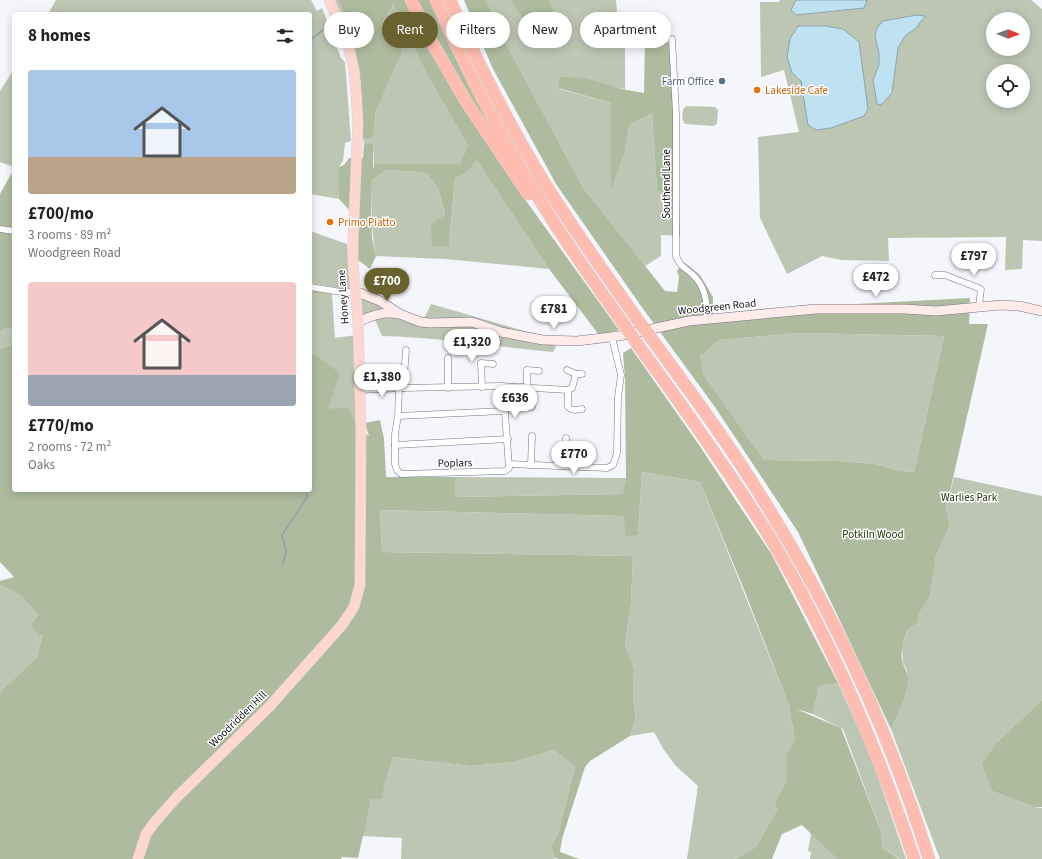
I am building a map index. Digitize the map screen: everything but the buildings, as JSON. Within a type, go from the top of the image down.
[{"type":"highway","points":[[411,0],[434,46],[485,133],[522,187],[557,228]]},
{"type":"highway","points":[[436,0],[469,73],[497,126],[557,228],[736,484],[801,592],[838,665],[865,726],[914,859]]},
{"type":"highway","points":[[450,0],[491,87],[536,168],[578,235],[754,484],[818,593],[872,706],[906,789],[929,859]]},
{"type":"main road","name":"Honey Lane","points":[[329,0],[347,40],[354,70],[358,122],[353,236],[355,292],[358,322],[361,432],[360,585],[358,597]]},
{"type":"main road","name":"Woodridden Hill","points":[[138,859],[146,834],[154,823],[177,797],[287,688],[342,626],[354,607],[358,597]]},
{"type":"street","name":"Southend Lane","points":[[672,39],[676,114],[676,256],[680,264],[695,277],[703,290],[707,301],[707,319]]},
{"type":"street","points":[[0,229],[12,231]]},
{"type":"street","points":[[935,275],[945,276],[981,289],[979,306]]},
{"type":"street","points":[[312,287],[341,292],[355,292]]},
{"type":"street","name":"Woodgreen Road","points":[[355,292],[360,292],[380,301],[409,318],[430,324],[472,322],[501,332],[543,340],[577,341],[612,337],[672,324],[707,319],[816,309],[904,309],[936,311],[1001,305],[1019,306],[1042,311]]},
{"type":"street","name":"Woodgreen Road","points":[[358,322],[386,312],[400,314]]},
{"type":"street","points":[[398,416],[503,411],[505,413],[508,439],[509,464],[608,468],[613,465],[617,453],[618,396],[621,375],[612,337]]},
{"type":"street","points":[[406,350],[395,445],[508,439]]},
{"type":"street","points":[[448,358],[448,388]]},
{"type":"street","points":[[482,387],[481,363],[493,364]]},
{"type":"street","points":[[532,407],[521,406],[527,370],[539,371]]},
{"type":"street","points":[[567,370],[576,374],[582,374]]},
{"type":"street","points":[[360,390],[501,386],[568,390],[572,388],[576,374]]},
{"type":"street","points":[[568,390],[568,407],[574,410],[582,409]]},
{"type":"street","points":[[531,465],[532,436]]},
{"type":"street","points":[[565,466],[566,438]]},
{"type":"street","name":"Poplars","points":[[395,445],[395,464],[397,470],[401,474],[505,472],[509,468],[509,464]]},
{"type":"green space","points":[[56,0],[311,0],[317,11],[322,8],[324,13],[324,48],[337,48],[341,58],[345,62],[351,141],[345,143],[343,161],[339,167],[339,199],[312,194],[312,12],[49,12]]},
{"type":"green space","points":[[335,0],[338,0],[344,12],[340,12]]},
{"type":"green space","points":[[338,0],[406,0],[412,12],[397,12],[393,4],[389,12],[382,12],[382,48],[401,48],[403,51],[376,112],[373,138],[363,138],[361,84],[355,48],[374,48],[374,12],[344,12]]},
{"type":"green space","points":[[415,0],[432,0],[438,12],[422,12]]},
{"type":"green space","name":"Potkiln Wood","points":[[464,0],[487,0],[491,12],[469,12]]},
{"type":"green space","points":[[487,0],[616,0],[617,12],[580,12],[580,48],[625,48],[625,89],[562,78],[559,89],[611,103],[611,189],[625,152],[629,126],[652,113],[657,190],[679,202],[680,236],[661,235],[661,256],[645,266],[584,189],[508,48],[510,48],[510,12],[491,12]]},
{"type":"green space","points":[[511,0],[549,0],[553,12],[519,12]]},
{"type":"green space","points":[[780,0],[1031,0],[1042,9],[1042,241],[1023,240],[1022,269],[1005,270],[1006,237],[888,238],[889,261],[841,260],[822,256],[787,274],[760,218],[758,137],[799,132],[784,70],[761,77],[760,2],[779,2]]},
{"type":"green space","points":[[393,4],[397,12],[389,12]]},
{"type":"green space","points":[[438,13],[446,30],[446,48],[454,48],[491,126],[487,129],[438,41]]},
{"type":"green space","points":[[671,43],[674,43],[679,202],[657,190],[652,113],[629,126],[625,152],[611,190],[611,103],[558,88],[560,77],[585,78],[622,89],[644,93],[645,48],[671,48]]},
{"type":"green space","points":[[353,48],[356,48],[361,79]]},
{"type":"green space","points":[[401,48],[414,48],[425,71],[468,146],[459,164],[374,164],[373,145],[364,144],[363,138],[373,138],[376,112],[403,51]]},
{"type":"green space","points":[[414,48],[429,48],[455,95],[524,198],[619,330],[599,335],[549,269],[477,161],[465,174],[455,178],[449,246],[432,246],[431,225],[445,215],[438,188],[427,174],[419,172],[386,170],[372,180],[372,238],[376,256],[370,269],[358,260],[356,250],[357,218],[339,199],[339,167],[344,165],[349,158],[363,158],[364,144],[373,144],[373,171],[374,164],[459,164],[468,146],[425,71]]},
{"type":"green space","name":"Potkiln Wood","points":[[484,48],[508,48],[584,189],[665,291],[677,292],[679,277],[677,271],[684,262],[700,275],[713,297],[713,315],[761,309],[970,298],[969,324],[988,324],[946,509],[950,525],[936,556],[930,597],[920,612],[917,624],[908,629],[904,642],[902,659],[908,681],[904,699],[891,729],[798,532],[715,407],[641,306],[556,184],[492,67]],"holes":[[[798,333],[944,336],[914,472],[899,471],[875,464],[838,461],[764,460],[704,375],[700,356],[720,340]]]},
{"type":"green space","points":[[12,72],[12,166],[0,162],[0,91]]},
{"type":"green space","points":[[687,106],[715,107],[718,110],[717,124],[713,126],[685,124],[682,114],[684,108]]},
{"type":"green space","points":[[477,161],[549,269],[445,259],[376,256],[372,218],[372,180],[386,170],[419,172],[427,174],[438,188],[445,216],[438,219],[449,246],[455,178],[465,174]]},
{"type":"green space","points":[[12,173],[12,328],[4,329],[0,332],[0,194]]},
{"type":"green space","points":[[312,232],[347,244],[351,290],[312,283]]},
{"type":"green space","points":[[312,289],[332,294],[335,338],[356,335],[356,423],[328,409],[314,354],[312,354]]},
{"type":"green space","points":[[361,297],[385,308],[362,316]]},
{"type":"green space","points":[[431,304],[559,341],[553,352],[446,340],[382,336],[374,317],[398,315],[421,325]]},
{"type":"green space","points":[[12,328],[12,345],[0,348],[0,332],[4,329]]},
{"type":"green space","points":[[798,333],[944,336],[914,472],[899,471],[875,464],[838,461],[764,460],[704,375],[700,356],[720,340]]},
{"type":"green space","points":[[12,345],[12,492],[312,492],[312,354],[340,373],[328,409],[347,407],[356,423],[357,564],[353,592],[343,617],[253,718],[204,763],[178,790],[133,859],[0,859],[0,692],[37,657],[42,635],[30,626],[38,615],[21,596],[0,585],[0,581],[14,577],[0,562],[0,348]]},
{"type":"green space","points":[[631,348],[697,442],[772,555],[838,683],[819,686],[813,714],[796,709],[841,728],[880,829],[883,848],[899,859],[837,859],[802,825],[782,834],[772,859],[735,859],[756,847],[778,808],[775,805],[787,779],[787,755],[795,740],[789,706],[745,592],[700,482],[642,472],[638,535],[625,536],[624,516],[380,510],[382,552],[633,556],[631,602],[625,647],[634,668],[633,698],[636,717],[630,736],[590,761],[585,767],[562,839],[560,852],[579,859],[555,858],[551,846],[558,834],[575,766],[553,750],[514,762],[471,766],[393,757],[381,799],[371,799],[358,858],[139,859],[150,831],[356,609],[365,433],[369,436],[365,423],[380,420],[384,439],[386,477],[455,477],[455,497],[623,494],[626,478],[625,379],[623,353]]},
{"type":"green space","points":[[642,472],[700,482],[789,706],[795,740],[788,755],[787,779],[777,799],[778,808],[756,847],[735,859],[687,859],[698,786],[675,765],[664,750],[654,732],[630,736],[636,717],[633,698],[634,668],[625,648],[631,601],[633,556],[382,552],[380,510],[624,516],[638,535]]},
{"type":"green space","points":[[455,477],[626,478],[624,494],[455,497]]},
{"type":"green space","name":"Warlies Park","points":[[954,477],[1042,496],[1042,700],[997,742],[992,791],[1034,807],[1042,808],[1042,859],[940,859],[891,729],[903,700],[907,671],[903,662],[902,647],[908,629],[917,624],[920,612],[930,597],[936,556],[950,525],[946,509]]},
{"type":"green space","points":[[0,585],[21,596],[38,615],[30,626],[42,634],[37,657],[0,692]]},
{"type":"green space","points":[[838,683],[869,751],[906,859],[900,859],[883,848],[880,829],[843,729],[813,714],[819,686]]},
{"type":"green space","points":[[1042,700],[1042,807],[1034,807],[992,791],[982,764],[997,742]]},
{"type":"green space","points":[[553,750],[575,766],[558,834],[551,846],[555,859],[401,859],[402,838],[362,836],[371,798],[381,798],[393,757],[471,766],[514,762]]},
{"type":"green space","points":[[811,833],[837,859],[810,859],[811,852],[808,851]]},
{"type":"water","points":[[796,0],[867,0],[864,8],[796,15],[791,10]]},
{"type":"water","points":[[917,15],[925,16],[916,28],[905,36],[898,48],[892,93],[881,105],[877,104],[873,80],[879,65],[879,52],[875,37],[877,28],[883,21]]},
{"type":"water","points":[[798,26],[825,26],[843,29],[859,42],[868,109],[864,116],[831,128],[816,130],[808,125],[801,81],[792,73],[787,57],[790,39]]},
{"type":"waterway","points":[[312,39],[324,29]]},
{"type":"waterway","points":[[283,565],[286,551],[282,535],[307,497],[307,492]]},
{"type":"place","name":"Farm Office","points":[[722,81]]},
{"type":"place","name":"Lakeside Cafe","points":[[757,90]]},
{"type":"place","name":"Primo Piatto","points":[[330,222]]}]
